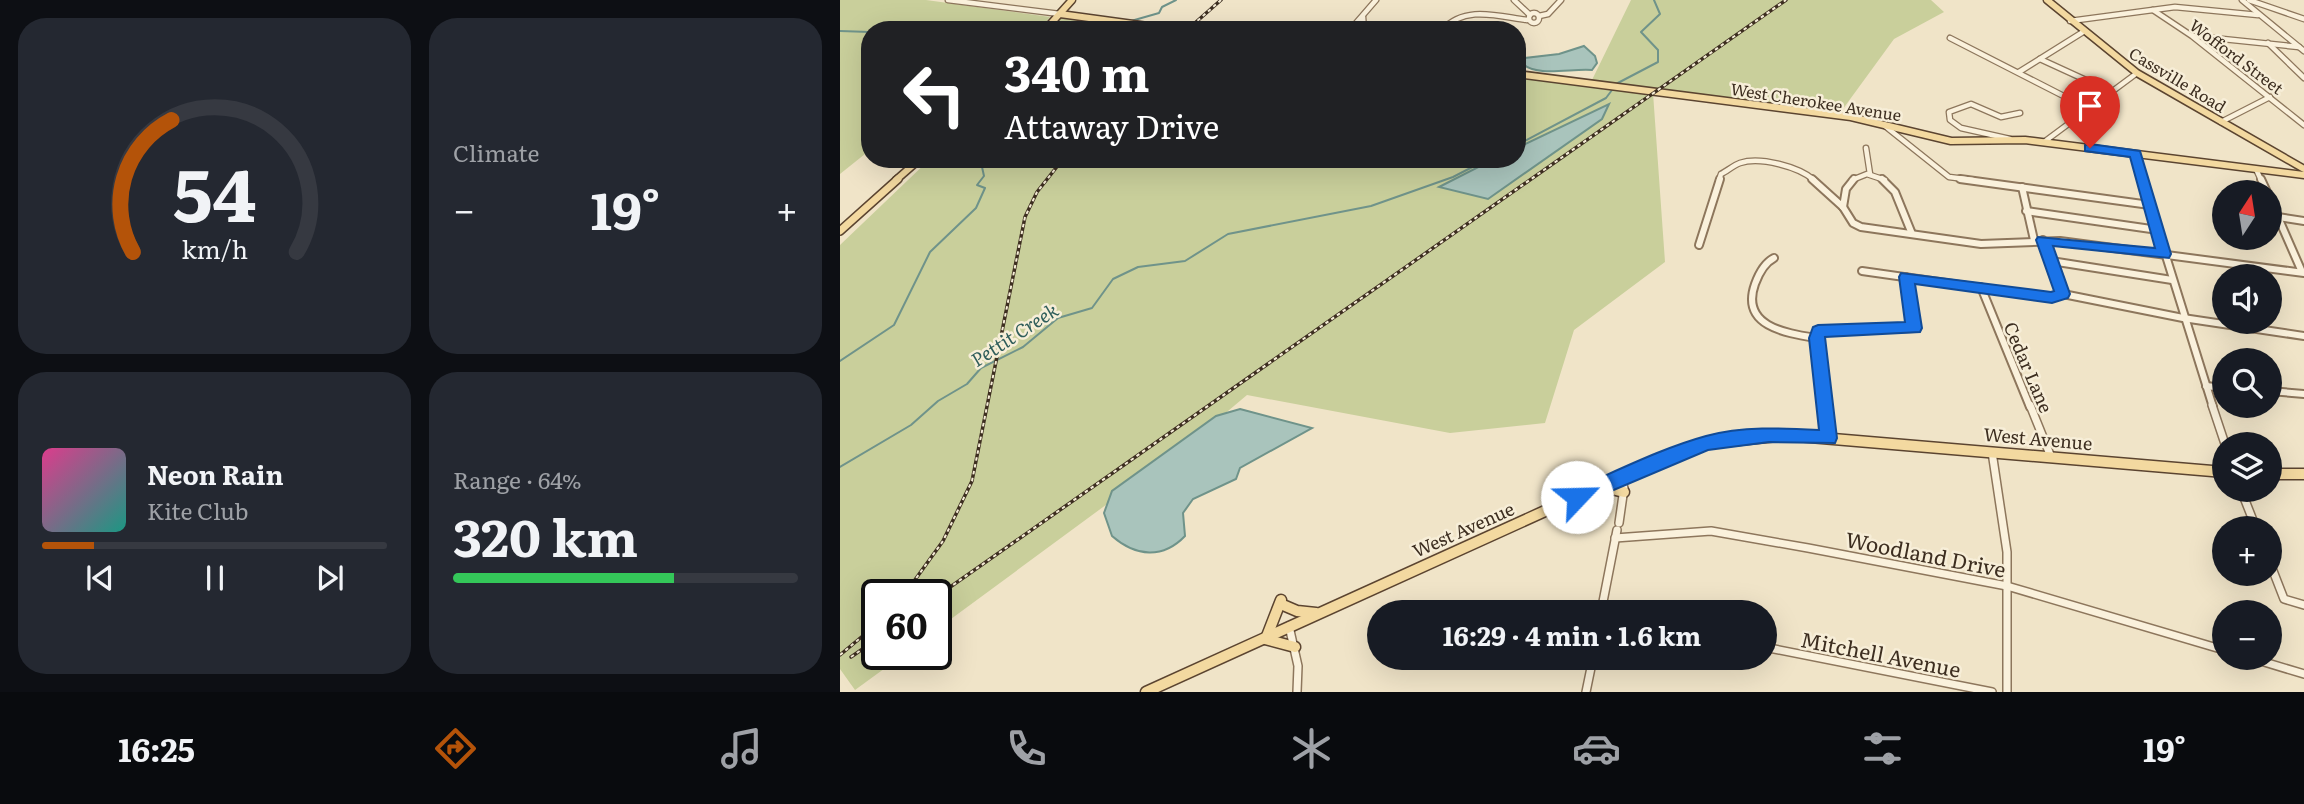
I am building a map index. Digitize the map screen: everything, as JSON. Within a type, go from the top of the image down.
[{"type":"main road","points":[[1053,21],[1072,0]]},
{"type":"main road","name":"Cassville Road","points":[[2047,0],[2083,32],[2137,73],[2302,172]]},
{"type":"main road","points":[[1060,14],[1111,21]]},
{"type":"main road","name":"West Cherokee Avenue","points":[[1526,75],[1883,122],[1951,141],[2010,139],[2045,142],[2256,169],[2302,172]]},
{"type":"main road","points":[[840,231],[910,168]]},
{"type":"main road","name":"West Avenue","points":[[1146,692],[1620,477],[1683,451],[1726,439],[1769,435],[1828,438],[2212,471]]},
{"type":"main road","points":[[2282,474],[2304,474]]},
{"type":"main road","points":[[1600,487],[1624,492]]},
{"type":"main road","points":[[1295,647],[1264,638],[1282,603],[1297,611],[1319,613]]},
{"type":"street","points":[[948,0],[1060,14]]},
{"type":"street","points":[[989,6],[997,0]]},
{"type":"street","points":[[1359,21],[1376,0]]},
{"type":"street","points":[[1514,0],[1528,18]]},
{"type":"street","points":[[1447,21],[1466,13],[1528,18],[1537,22],[1539,16],[1548,14],[1561,0]]},
{"type":"street","points":[[2183,0],[2188,8]]},
{"type":"street","points":[[2242,0],[2304,51]]},
{"type":"street","points":[[2249,0],[2270,3],[2304,19]]},
{"type":"street","points":[[2070,21],[2188,8],[2258,15]]},
{"type":"street","name":"Wofford Street","points":[[2153,10],[2192,36],[2304,125]]},
{"type":"street","points":[[1363,17],[1363,21]]},
{"type":"street","points":[[2019,72],[2083,32]]},
{"type":"street","points":[[2192,36],[2299,47]]},
{"type":"street","points":[[1950,38],[2087,108]]},
{"type":"street","points":[[2268,44],[2304,78]]},
{"type":"street","points":[[2040,59],[2112,92]]},
{"type":"street","points":[[2045,142],[2137,73]]},
{"type":"street","points":[[2221,122],[2270,97]]},
{"type":"street","points":[[2010,139],[1961,128],[1950,120],[1949,112],[1971,104],[1998,117],[2016,117],[2020,113]]},
{"type":"street","points":[[1883,122],[1941,173],[2150,205]]},
{"type":"street","points":[[1866,148],[1870,174]]},
{"type":"street","points":[[2135,153],[2183,318],[2221,432]]},
{"type":"street","points":[[1699,245],[1721,174],[1742,162],[1800,169],[1843,207],[1853,223],[1861,227],[1981,244],[2043,240],[2303,273]]},
{"type":"street","points":[[2256,169],[2261,180]]},
{"type":"street","points":[[1843,207],[1846,190],[1852,180],[1870,174],[1891,186],[1912,234]]},
{"type":"street","points":[[2022,187],[2034,240]]},
{"type":"street","points":[[2026,211],[2158,230]]},
{"type":"street","points":[[2282,217],[2304,220]]},
{"type":"street","points":[[2282,226],[2303,273]]},
{"type":"street","points":[[2043,240],[2063,294]]},
{"type":"street","points":[[1774,258],[1764,264],[1753,289],[1752,307],[1757,317],[1769,327],[1817,335],[1914,328],[1906,277]]},
{"type":"street","points":[[2051,261],[2172,279]]},
{"type":"street","points":[[1862,271],[2052,298],[2063,294],[2183,318],[2304,336]]},
{"type":"street","name":"Cedar Lane","points":[[1981,287],[2051,457]]},
{"type":"street","points":[[1817,335],[1828,438]]},
{"type":"street","points":[[2206,386],[2212,387]]},
{"type":"street","points":[[2282,392],[2304,394]]},
{"type":"street","points":[[1992,452],[2006,537],[2007,692]]},
{"type":"street","points":[[1604,600],[1624,492],[1620,477]]},
{"type":"street","name":"Woodland Drive","points":[[1617,530],[1711,531],[2007,586],[2212,646]]},
{"type":"street","points":[[2279,586],[2284,599],[2304,605]]},
{"type":"street","points":[[1289,626],[1298,670],[1297,692]]},
{"type":"street","name":"Mitchell Avenue","points":[[1777,650],[1992,692]]},
{"type":"street","points":[[2282,667],[2304,674]]},
{"type":"street","points":[[1586,692],[1590,670]]},
{"type":"green space","points":[[840,0],[926,0],[1050,17],[1047,21],[861,21],[861,157],[840,174]]},
{"type":"green space","points":[[1631,0],[1931,0],[1944,12],[1894,39],[1840,113],[1592,80]]},
{"type":"green space","points":[[1060,14],[1109,21],[1054,21]]},
{"type":"green space","points":[[1526,77],[1653,93],[1665,262],[1574,330],[1545,423],[1450,433],[1247,395],[1190,443],[952,618],[952,579],[861,579],[861,670],[882,670],[855,690],[840,669],[840,245],[921,168],[1526,168]]},
{"type":"water","points":[[1584,46],[1595,56],[1597,63],[1592,70],[1546,71],[1526,66],[1526,58],[1559,54]]},
{"type":"water","points":[[1609,104],[1602,119],[1488,199],[1439,187],[1476,168],[1526,168],[1526,144]]},
{"type":"water","points":[[1240,409],[1312,428],[1240,468],[1236,479],[1193,499],[1183,513],[1185,536],[1168,549],[1159,552],[1140,551],[1112,536],[1104,513],[1112,491],[1216,416]]},
{"type":"waterway","points":[[1131,21],[1159,13],[1162,7],[1176,0]]},
{"type":"waterway","name":"Pettit Creek","points":[[1614,85],[1658,62],[1658,50],[1641,32],[1660,14],[1654,0]]},
{"type":"waterway","points":[[840,31],[861,32]]},
{"type":"waterway","name":"Pettit Creek","points":[[1526,140],[1606,98],[1612,90]]},
{"type":"waterway","points":[[840,361],[894,325],[930,252],[976,208],[985,188],[977,185],[984,176],[982,168]]},
{"type":"waterway","name":"Pettit Creek","points":[[840,467],[911,425],[938,401],[967,384],[981,368],[1023,347],[1058,318],[1092,308],[1113,279],[1138,267],[1185,261],[1228,234],[1371,206],[1453,177],[1470,168]]},
{"type":"railway","points":[[1197,21],[1221,0]]},
{"type":"railway","points":[[952,586],[1786,0]]},
{"type":"railway","points":[[916,579],[943,541],[972,481],[1025,217],[1037,192],[1056,168]]},
{"type":"railway","points":[[840,655],[861,637]]},
{"type":"railway","points":[[851,657],[861,650]]},
{"type":"route","points":[[1577,497],[1670,456],[1708,443],[1769,435],[1828,438],[1816,338],[1818,331],[1914,328],[1906,277],[2052,298],[2063,294],[2043,240],[2164,254],[2135,153],[2090,148]]}]
